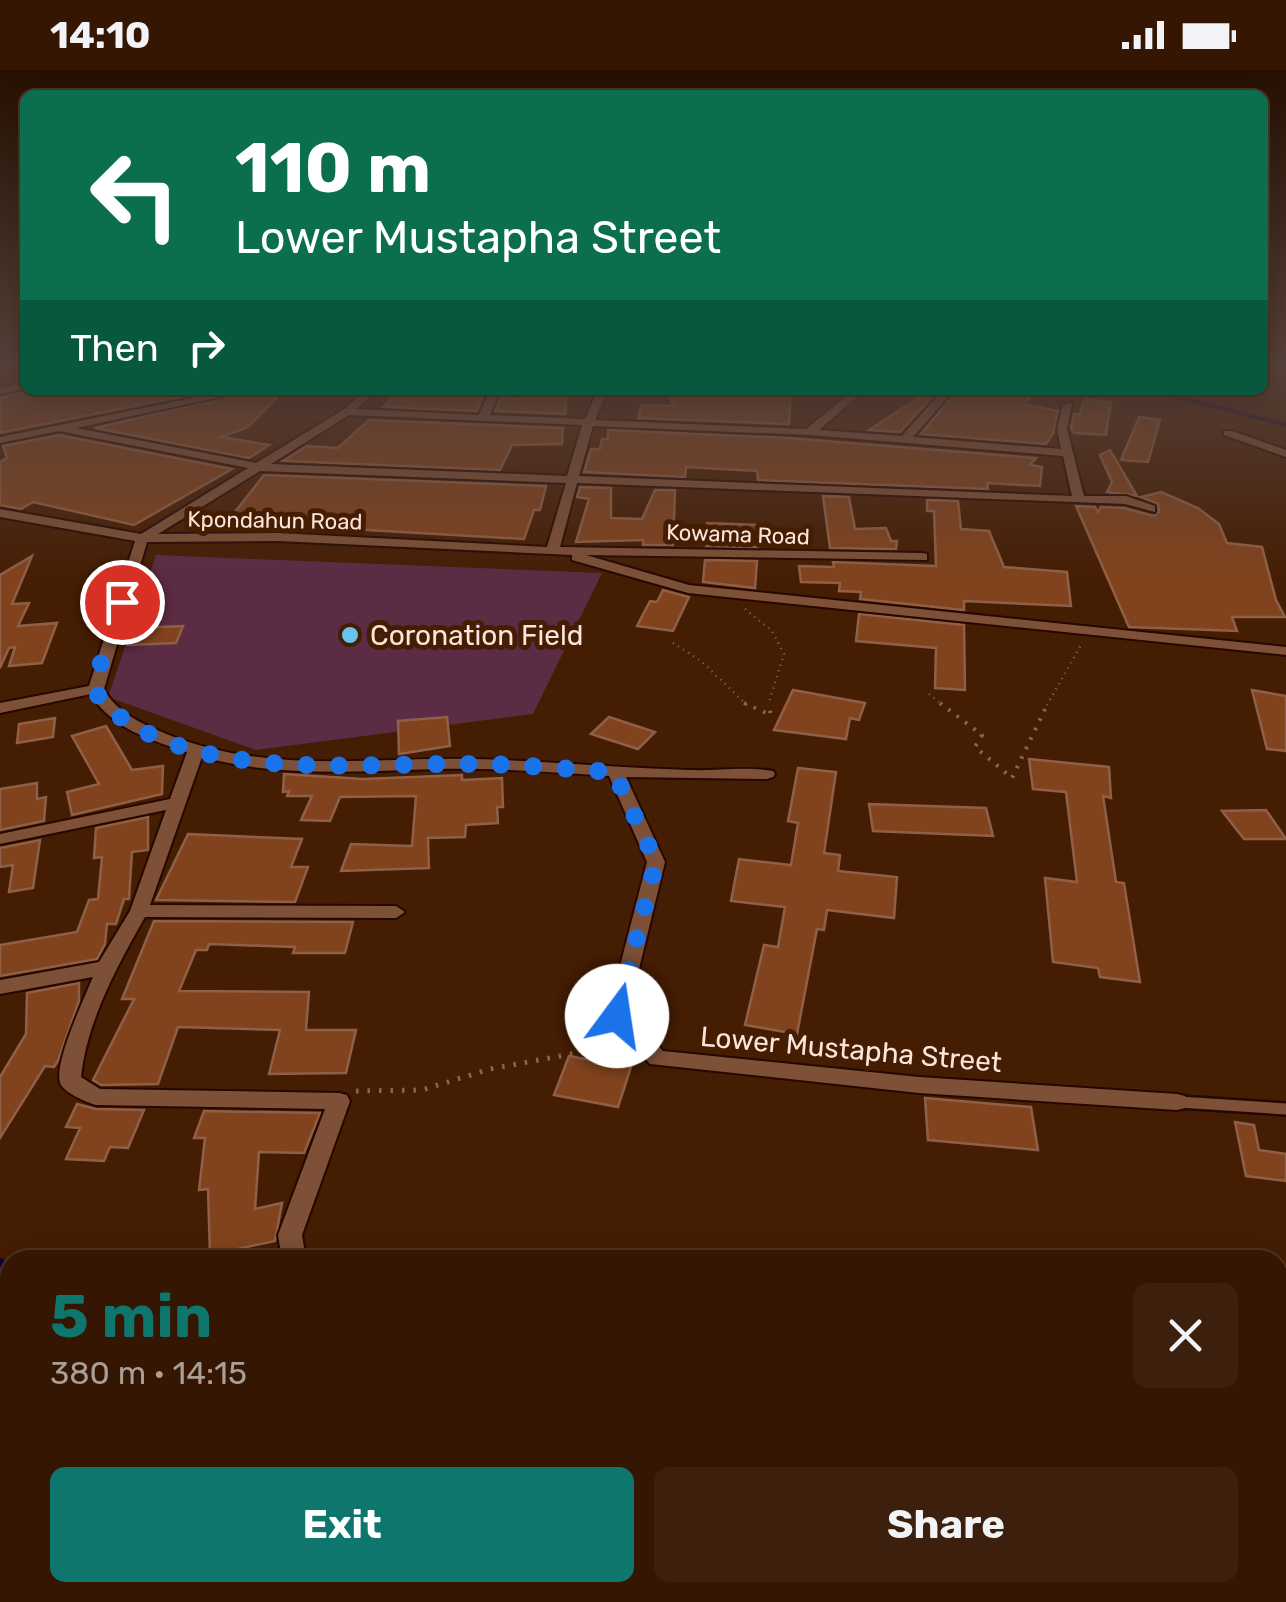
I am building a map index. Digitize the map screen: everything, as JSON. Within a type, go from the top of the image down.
[{"type":"street","points":[[108,437],[258,467],[572,482],[1126,500],[1151,510]]},
{"type":"street","points":[[306,437],[142,538],[96,689],[98,698],[112,712],[196,752],[265,764],[474,764],[711,778],[767,774]]},
{"type":"street","points":[[583,437],[552,551],[688,589],[1286,650]]},
{"type":"street","points":[[885,437],[1066,453]]},
{"type":"street","points":[[1063,437],[1079,500]]},
{"type":"street","points":[[1240,437],[1286,454]]},
{"type":"street","name":"Kpondahun Road","points":[[0,513],[142,538],[278,537],[552,551]]},
{"type":"street","name":"Kowama Road","points":[[552,551],[922,557]]},
{"type":"street","points":[[0,708],[96,689]]},
{"type":"street","points":[[196,752],[139,911],[106,968],[73,1056],[70,1081],[96,1097],[339,1101],[290,1235],[292,1250]]},
{"type":"street","points":[[614,772],[656,862],[617,1016],[637,1037]]},
{"type":"street","points":[[0,839],[178,803]]},
{"type":"street","points":[[139,911],[396,912]]},
{"type":"street","points":[[0,987],[106,968]]},
{"type":"street","name":"Lower Mustapha Street","points":[[637,1037],[657,1058],[919,1085],[1177,1102]]},
{"type":"lane","points":[[1177,1102],[1286,1109]]},
{"type":"path","points":[[673,642],[701,661],[732,693],[764,715],[771,715],[767,706],[784,654],[772,631],[741,607]]},
{"type":"path","points":[[930,694],[982,736],[975,747],[1012,778],[1036,724],[1064,675],[1076,662],[1084,630]]},
{"type":"path","points":[[339,1101],[362,1088],[422,1090],[490,1069],[628,1044],[637,1037]]},
{"type":"shaded area","name":"Coronation Field","points":[[156,555],[602,573],[533,714],[256,750],[108,697]]},
{"type":"building","points":[[46,437],[72,437],[232,469],[134,525],[33,502],[21,509],[0,505],[0,462],[7,458],[3,446]]},
{"type":"building","points":[[144,437],[225,437],[269,445],[249,458]]},
{"type":"building","points":[[350,437],[562,437],[562,444],[512,445],[500,470],[283,461],[307,446],[338,448]]},
{"type":"building","points":[[965,437],[1050,437],[1046,444]]},
{"type":"building","points":[[1130,437],[1155,437],[1148,462],[1121,460]]},
{"type":"building","points":[[788,438],[1036,458],[1030,465],[1042,467],[1040,486],[987,483],[988,489],[758,480],[757,471],[686,467],[685,477],[584,472],[591,449],[600,449],[602,439]]},
{"type":"building","points":[[1110,450],[1137,496],[1107,492],[1112,482],[1100,455]]},
{"type":"building","points":[[264,475],[546,486],[540,510],[534,510],[524,539],[227,522]]},
{"type":"building","points":[[580,487],[611,488],[611,518],[642,519],[655,490],[675,490],[673,545],[643,545],[643,540],[576,542],[589,499],[577,497]]},
{"type":"building","points":[[1161,492],[1198,508],[1219,524],[1227,543],[1262,547],[1276,600],[1285,617],[1232,617],[1237,631],[1129,627],[1076,506],[1095,507],[1098,512],[1101,507],[1124,508],[1154,516],[1159,512],[1158,504],[1141,497]]},
{"type":"building","points":[[823,496],[849,497],[855,529],[886,528],[891,541],[897,541],[896,549],[830,548]]},
{"type":"building","points":[[927,500],[958,501],[961,529],[989,531],[1004,567],[1067,572],[1071,606],[964,601],[964,610],[860,599],[861,592],[839,591],[840,583],[801,582],[799,566],[834,567],[833,562],[936,566],[934,511],[927,511]]},
{"type":"building","points":[[707,523],[759,525],[758,547],[706,546]]},
{"type":"building","points":[[32,556],[12,604],[29,603],[18,626],[57,623],[42,663],[9,666],[15,647],[9,648],[0,668],[0,575]]},
{"type":"building","points":[[705,560],[757,561],[755,588],[703,582]]},
{"type":"building","points":[[663,590],[689,597],[673,631],[637,626],[650,601],[657,602]]},
{"type":"building","points":[[859,614],[964,625],[965,690],[935,688],[936,648],[856,641]]},
{"type":"building","points":[[183,626],[176,643],[128,645],[134,628]]},
{"type":"building","points":[[793,690],[865,703],[859,720],[850,718],[846,739],[774,730]]},
{"type":"building","points":[[1252,690],[1286,696],[1286,751],[1267,749]]},
{"type":"building","points":[[447,717],[450,746],[399,754],[398,721]]},
{"type":"building","points":[[609,717],[655,732],[638,749],[591,734]]},
{"type":"building","points":[[55,718],[53,737],[17,743],[19,724]]},
{"type":"building","points":[[106,726],[132,770],[163,766],[162,794],[72,815],[67,792],[99,784],[72,736]]},
{"type":"building","points":[[1029,759],[1109,767],[1111,798],[1103,796],[1116,882],[1124,883],[1140,982],[1100,977],[1098,968],[1053,962],[1045,878],[1077,882],[1066,792],[1033,789]]},
{"type":"building","points":[[798,768],[836,772],[824,853],[840,855],[838,871],[897,877],[894,918],[827,910],[824,930],[817,929],[797,1034],[745,1025],[764,945],[778,947],[785,907],[731,901],[739,859],[791,865],[798,823],[788,821]]},
{"type":"building","points":[[284,774],[363,779],[462,775],[462,780],[502,778],[503,807],[497,807],[498,823],[466,825],[465,837],[428,838],[429,868],[341,871],[351,844],[412,846],[416,796],[340,797],[330,821],[301,820],[312,796],[287,796],[289,791],[283,792]]},
{"type":"building","points":[[37,783],[37,799],[46,797],[44,821],[0,830],[0,789]]},
{"type":"building","points":[[869,804],[986,808],[993,836],[873,831]]},
{"type":"building","points":[[1266,810],[1286,839],[1244,839],[1222,811]]},
{"type":"building","points":[[148,817],[148,850],[132,852],[129,899],[124,899],[116,924],[107,924],[105,944],[97,959],[0,976],[0,945],[77,932],[89,900],[98,899],[102,857],[94,858],[96,828]]},
{"type":"building","points":[[188,834],[302,839],[291,867],[308,867],[295,902],[156,900]]},
{"type":"building","points":[[40,840],[33,888],[9,892],[13,865],[0,867],[0,848]]},
{"type":"building","points":[[154,921],[353,922],[345,953],[293,953],[295,947],[209,944],[207,950],[196,950],[179,991],[309,992],[306,1030],[356,1030],[346,1073],[269,1074],[280,1030],[178,1027],[158,1084],[101,1085],[93,1080],[134,999],[122,999]]},
{"type":"building","points":[[79,983],[79,1001],[58,1061],[54,1067],[45,1066],[0,1138],[0,1077],[26,1034],[27,993]]},
{"type":"building","points":[[569,1056],[631,1067],[618,1107],[554,1095]]},
{"type":"building","points":[[925,1098],[1031,1107],[1038,1150],[928,1140]]},
{"type":"building","points":[[77,1104],[96,1109],[144,1110],[128,1148],[110,1147],[104,1161],[66,1159],[80,1128],[66,1127]]},
{"type":"building","points":[[204,1111],[320,1113],[304,1153],[259,1152],[255,1209],[282,1203],[275,1241],[233,1250],[210,1250],[208,1189],[199,1190],[205,1138],[194,1138]]},
{"type":"building","points":[[1235,1122],[1254,1125],[1259,1150],[1286,1154],[1286,1181],[1246,1176]]},
{"type":"place","name":"Coronation Field","points":[[350,635]]},
{"type":"route","points":[[122,602],[100,666],[98,698],[112,712],[196,752],[251,763],[474,764],[614,772],[656,862],[617,1016]]}]
